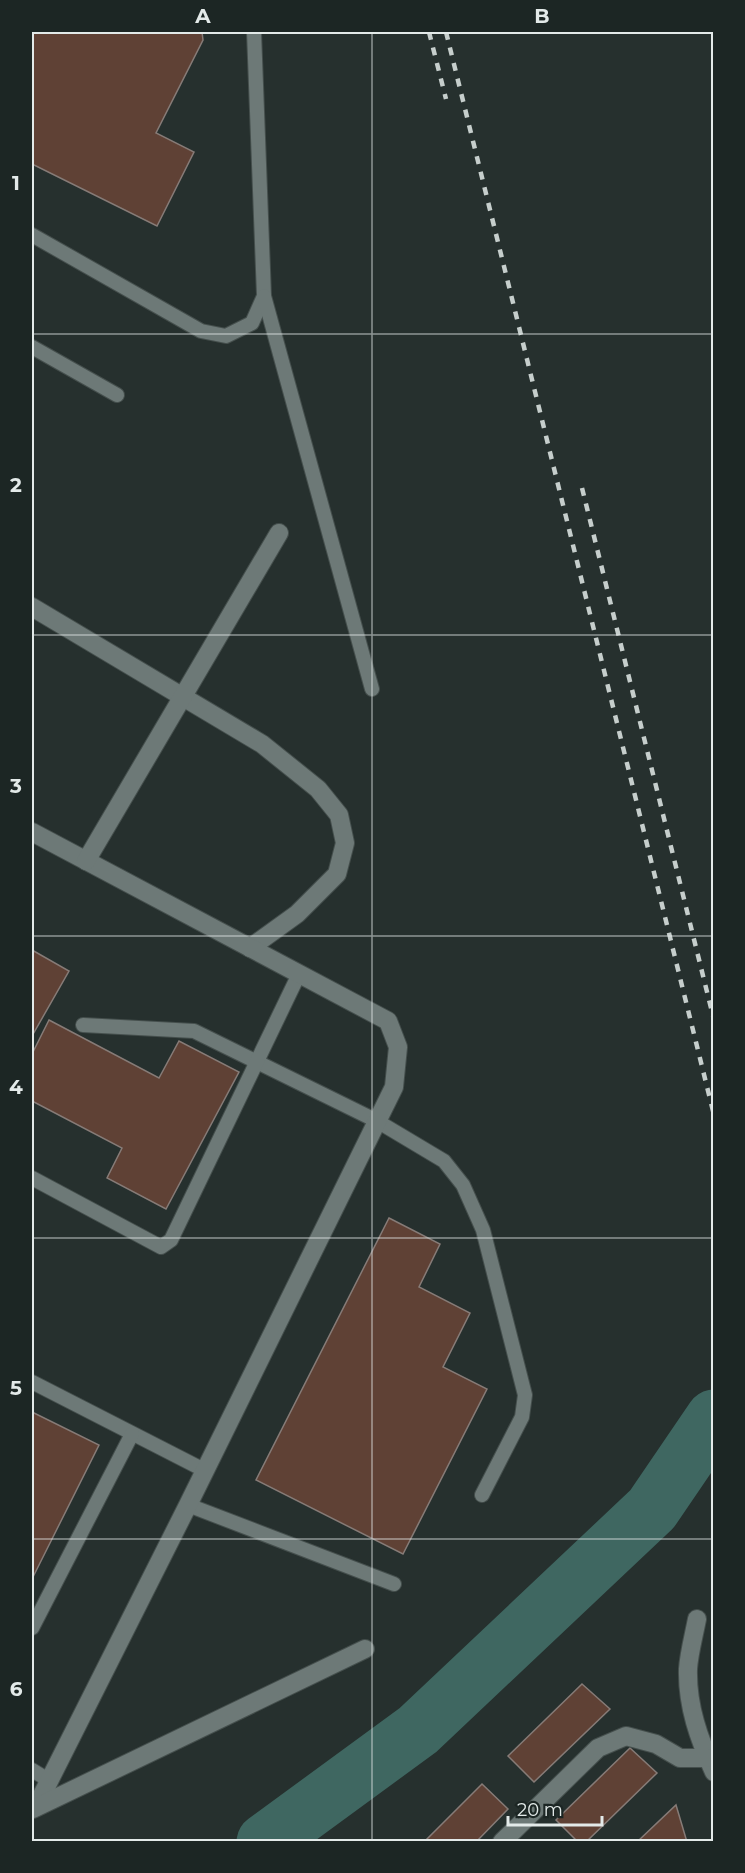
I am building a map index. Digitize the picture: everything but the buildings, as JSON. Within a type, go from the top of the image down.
[{"type":"street","points":[[86,861],[279,533]]},
{"type":"street","points":[[32,607],[262,744],[318,789],[339,815],[345,843],[338,874],[297,914],[250,948]]},
{"type":"street","points":[[32,832],[388,1021],[398,1047],[394,1087],[188,1505],[34,1809]]},
{"type":"street","points":[[697,1619],[688,1668],[689,1704],[710,1765]]},
{"type":"street","points":[[34,1809],[365,1649]]},
{"type":"street","points":[[502,1842],[598,1748],[626,1736],[656,1744],[680,1758],[710,1765]]},
{"type":"lane","points":[[254,32],[264,296],[372,689]]},
{"type":"lane","points":[[32,235],[201,331],[226,336],[252,323],[264,296]]},
{"type":"lane","points":[[32,347],[117,395]]},
{"type":"lane","points":[[32,1178],[161,1247],[171,1240],[299,974]]},
{"type":"lane","points":[[83,1025],[194,1031],[377,1121],[444,1161],[462,1185],[483,1230],[525,1395],[522,1417],[482,1495]]},
{"type":"lane","points":[[32,1382],[204,1470]]},
{"type":"lane","points":[[32,1628],[132,1434]]},
{"type":"lane","points":[[188,1505],[394,1584]]},
{"type":"lane","points":[[32,1770],[50,1780]]},
{"type":"waterway","points":[[265,1842],[418,1730],[652,1509],[714,1418]]},
{"type":"railway","points":[[429,32],[446,99]]},
{"type":"railway","points":[[446,32],[714,1115]]},
{"type":"railway","points":[[582,488],[714,1020]]}]
